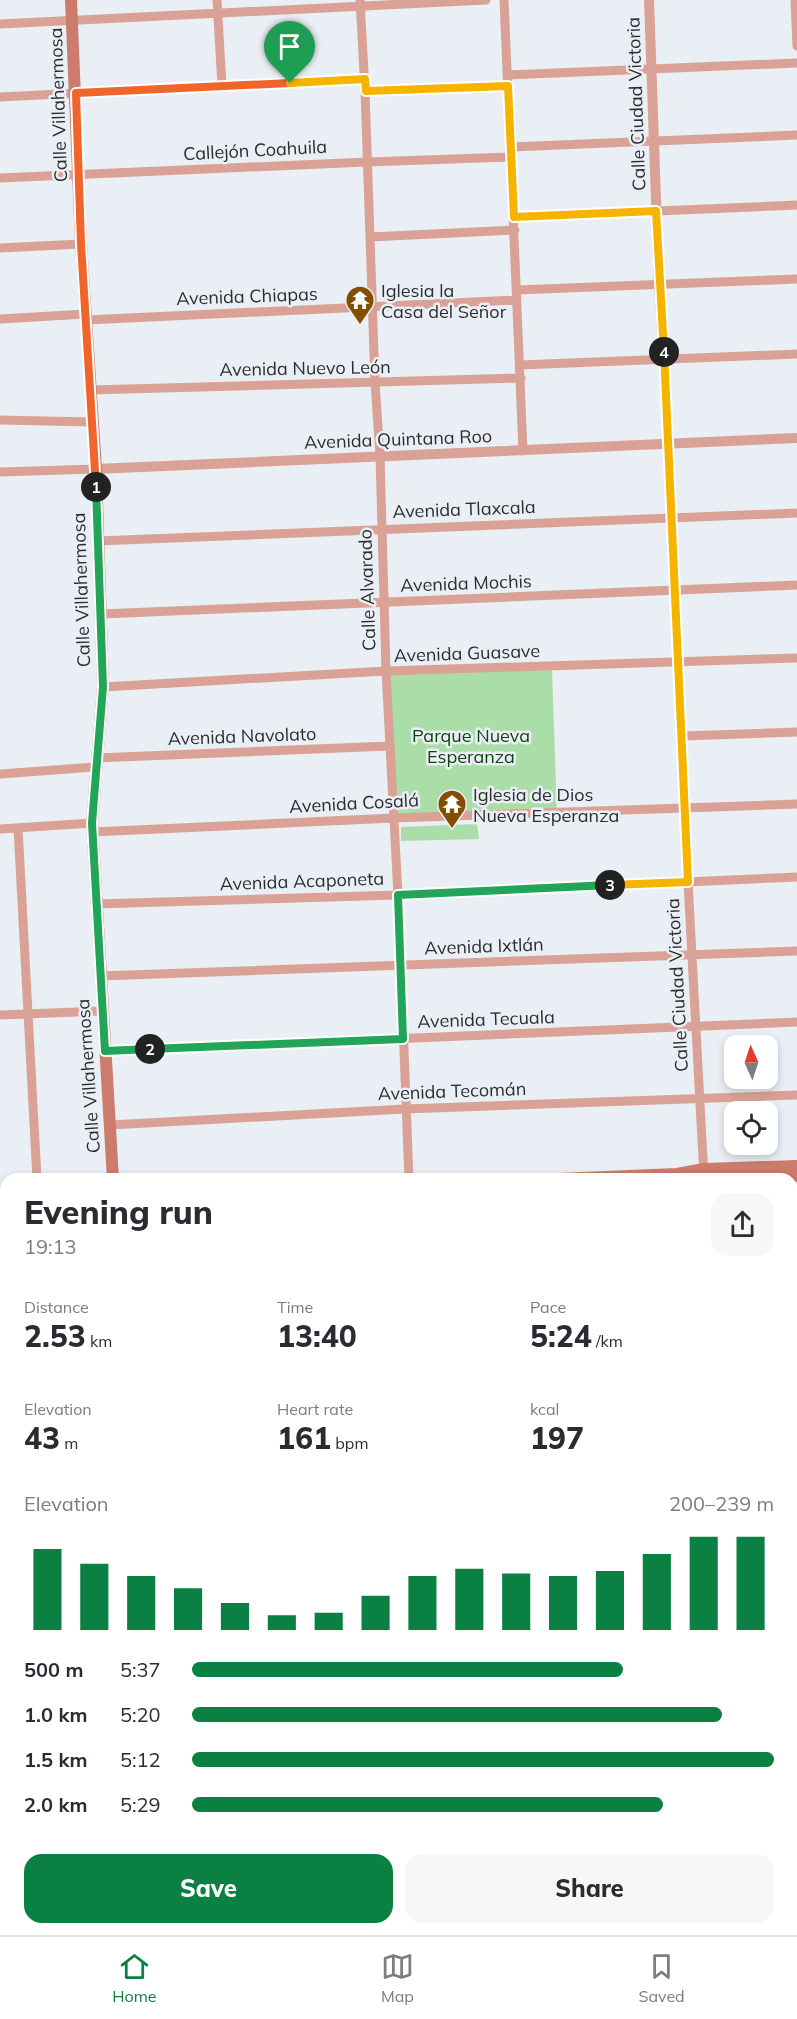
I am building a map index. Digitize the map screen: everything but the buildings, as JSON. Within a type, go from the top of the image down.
[{"type":"main road","name":"Calle Villahermosa","points":[[71,0],[81,244],[96,469],[103,687],[92,827],[113,1173]]},
{"type":"main road","points":[[704,1173],[797,1166]]},
{"type":"street","points":[[217,0],[222,86]]},
{"type":"street","points":[[0,24],[360,3],[486,0]]},
{"type":"street","points":[[504,0],[523,451]]},
{"type":"street","name":"Calle Ciudad Victoria","points":[[649,0],[659,285],[665,359],[688,882],[704,1173]]},
{"type":"street","points":[[795,0],[797,46]]},
{"type":"street","name":"Calle Alvarado","points":[[360,3],[366,91],[386,671],[398,895],[409,1173]]},
{"type":"street","points":[[507,75],[797,63]]},
{"type":"street","points":[[0,97],[365,79]]},
{"type":"street","points":[[366,91],[508,86]]},
{"type":"street","points":[[511,147],[797,135]]},
{"type":"street","name":"Callejón Coahuila","points":[[0,178],[511,157]]},
{"type":"street","points":[[514,217],[797,205]]},
{"type":"street","points":[[370,237],[515,230]]},
{"type":"street","points":[[0,248],[81,244]]},
{"type":"street","name":"Avenida Chiapas","points":[[0,319],[373,308],[659,285],[797,279]]},
{"type":"street","points":[[520,365],[797,354]]},
{"type":"street","name":"Avenida Nuevo León","points":[[90,390],[521,378]]},
{"type":"street","points":[[0,420],[92,422]]},
{"type":"street","name":"Avenida Quintana Roo","points":[[0,472],[797,438]]},
{"type":"street","name":"Avenida Tlaxcala","points":[[97,541],[797,513]]},
{"type":"street","name":"Avenida Mochis","points":[[101,614],[797,585]]},
{"type":"street","name":"Avenida Guasave","points":[[103,687],[386,671],[797,658]]},
{"type":"street","points":[[682,736],[797,732]]},
{"type":"street","name":"Avenida Navolato","points":[[0,774],[96,763],[389,746]]},
{"type":"street","name":"Avenida Cosalá","points":[[0,829],[797,804]]},
{"type":"street","points":[[18,828],[37,1173]]},
{"type":"street","name":"Avenida Acaponeta","points":[[96,904],[398,895],[797,877]]},
{"type":"street","name":"Avenida Ixtlán","points":[[100,976],[797,951]]},
{"type":"street","points":[[0,1015],[102,1011]]},
{"type":"street","name":"Avenida Tecuala","points":[[105,1051],[797,1022]]},
{"type":"street","name":"Avenida Tecomán","points":[[110,1125],[405,1109],[797,1095]]},
{"type":"green space","name":"Parque Nueva Esperanza","points":[[552,670],[557,814],[394,821],[387,674]]},
{"type":"green space","points":[[477,824],[479,839],[401,841],[401,827]]},
{"type":"place","name":"Iglesia la Casa del Señor","points":[[360,326]]},
{"type":"place","name":"Iglesia de Dios Nueva Esperanza","points":[[452,830]]},
{"type":"route","points":[[365,79],[366,91],[508,86],[514,217],[656,211],[665,359],[688,882],[398,895],[403,1039],[105,1051],[92,823],[103,687],[101,614],[96,469],[81,244],[76,93],[290,83],[365,79]]}]
